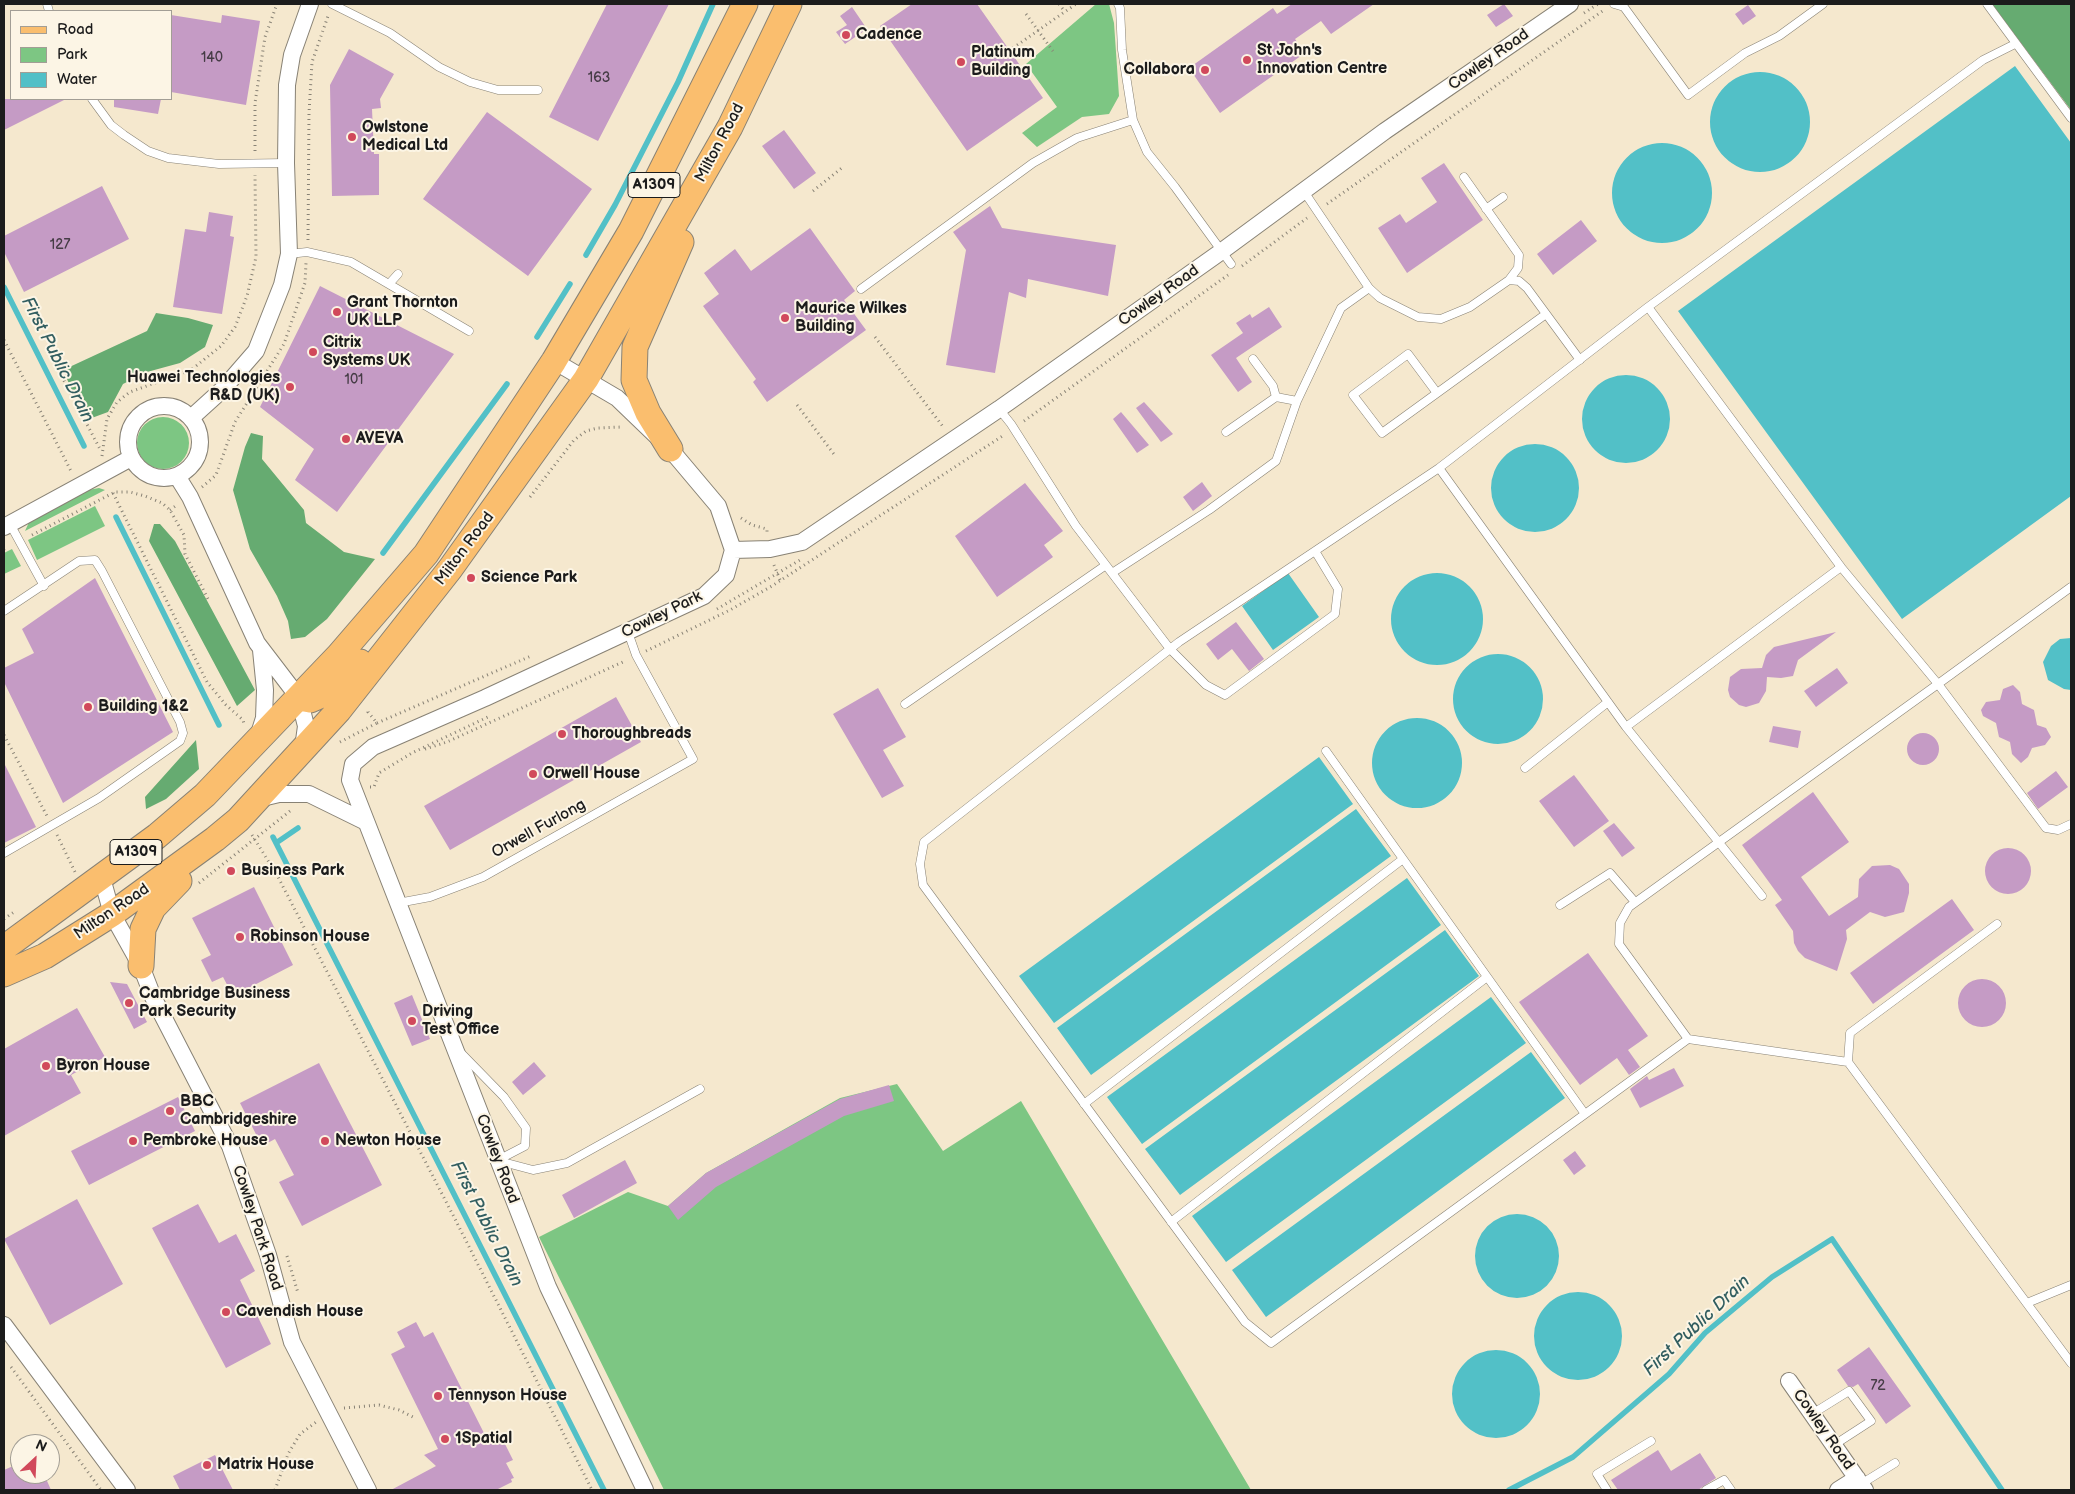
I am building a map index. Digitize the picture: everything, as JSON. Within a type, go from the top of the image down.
[{"type":"main road","name":"Milton Road","points":[[4,948],[102,878],[157,836],[205,795],[251,735],[299,698],[426,554],[554,361],[631,231],[745,4]]},
{"type":"main road","name":"Milton Road","points":[[4,974],[44,956],[112,914],[215,840],[238,820],[339,710],[450,570],[586,379],[730,127],[790,4]]},
{"type":"main road","name":"A1309","points":[[670,449],[648,413],[634,380],[636,347],[730,127]]},
{"type":"main road","name":"A1309","points":[[299,698],[310,700],[324,694],[342,682],[396,622],[450,570]]},
{"type":"main road","name":"A1309","points":[[142,966],[143,929],[153,908],[204,857],[215,840]]},
{"type":"main road","points":[[4,955],[18,951],[85,911],[99,908],[112,914]]},
{"type":"street","points":[[191,418],[223,389],[256,350],[282,285],[290,254],[286,163],[287,85],[292,55],[310,4]]},
{"type":"street","name":"Cowley Road","points":[[733,550],[770,549],[802,542],[1227,257],[1303,190],[1570,4]]},
{"type":"street","points":[[554,361],[617,398],[670,449],[718,506],[733,550]]},
{"type":"street","points":[[171,406],[182,410],[198,428],[201,439],[200,451],[191,466],[177,476],[162,479],[147,474],[131,458],[128,447],[128,435],[139,415],[149,409],[171,406]]},
{"type":"street","points":[[7,526],[131,458]]},
{"type":"street","points":[[177,476],[190,497],[260,650],[299,698],[306,726],[303,749]]},
{"type":"street","name":"Cowley Park","points":[[352,788],[350,780],[353,764],[373,747],[485,698],[704,596],[726,575],[733,550]]},
{"type":"street","points":[[251,735],[264,718],[265,700],[260,650]]},
{"type":"street","name":"Cowley Road","points":[[352,788],[456,1048],[497,1160],[548,1287],[646,1490]]},
{"type":"street","points":[[256,799],[279,794],[309,794],[366,822]]},
{"type":"street","name":"A1309","points":[[102,878],[112,914],[142,966]]},
{"type":"street","points":[[81,933],[105,933],[128,941]]},
{"type":"street","name":"Cowley Park Road","points":[[142,966],[153,998],[230,1146],[268,1255],[292,1342],[368,1490]]},
{"type":"street","points":[[4,1325],[127,1490]]},
{"type":"street","name":"Cowley Road","points":[[1789,1381],[1861,1484],[1838,1490]]},
{"type":"lane","points":[[332,4],[390,33],[439,66],[462,78],[498,90],[538,90]]},
{"type":"lane","points":[[1118,4],[1120,8],[1122,50],[1132,120],[1147,152],[1227,257]]},
{"type":"lane","points":[[1614,4],[1624,7],[1688,95],[1745,52],[1779,36],[1823,4]]},
{"type":"lane","points":[[1987,4],[2071,118]]},
{"type":"lane","points":[[1848,1062],[1688,1039],[1271,1343],[1245,1322],[923,885],[920,864],[924,842],[1170,648],[1439,468],[1648,308],[1983,60],[2015,44]]},
{"type":"lane","points":[[93,100],[111,125],[148,151],[173,159],[254,165],[286,163]]},
{"type":"lane","points":[[861,289],[1032,163],[1077,138],[1132,120]]},
{"type":"lane","points":[[1303,190],[1369,288],[1398,308],[1418,317],[1441,318],[1470,306],[1509,280],[1518,268],[1519,255],[1464,177]]},
{"type":"lane","points":[[1486,209],[1503,197]]},
{"type":"lane","points":[[290,254],[307,252],[351,262],[469,330]]},
{"type":"lane","points":[[389,284],[398,274]]},
{"type":"lane","points":[[1509,280],[1519,281],[1527,288],[1580,360]]},
{"type":"lane","points":[[1112,573],[1209,510],[1276,461],[1296,401],[1341,308],[1369,288]]},
{"type":"lane","points":[[1648,308],[1841,567],[1938,684],[2046,828],[2058,830],[2071,824]]},
{"type":"lane","points":[[1437,393],[1408,354],[1353,395],[1382,433],[1546,314]]},
{"type":"lane","points":[[1253,359],[1273,386],[1276,397]]},
{"type":"lane","points":[[1226,432],[1276,397],[1296,401]]},
{"type":"lane","points":[[1000,409],[1076,526],[1170,648],[1206,685],[1225,695],[1334,614],[1338,589],[1315,551]]},
{"type":"lane","points":[[1439,468],[1626,727],[1721,842],[1762,896]]},
{"type":"lane","points":[[7,526],[44,586]]},
{"type":"lane","points":[[4,611],[79,561],[95,560],[175,713],[183,733],[180,741],[99,798],[4,853]]},
{"type":"lane","points":[[905,704],[1106,565]]},
{"type":"lane","points":[[1626,727],[1841,567]]},
{"type":"lane","points":[[1688,1039],[1619,944],[1620,923],[1629,906],[1721,842],[2071,587]]},
{"type":"lane","name":"Orwell Furlong","points":[[398,904],[430,897],[483,876],[693,759],[636,655],[628,632]]},
{"type":"lane","points":[[1525,768],[1608,702]]},
{"type":"lane","points":[[1326,751],[1585,1114]]},
{"type":"lane","points":[[1084,1104],[1403,859]]},
{"type":"lane","points":[[1560,905],[1610,873],[1635,902]]},
{"type":"lane","points":[[1997,924],[1850,1033],[1848,1062],[2071,1363]]},
{"type":"lane","points":[[1172,1222],[1487,977]]},
{"type":"lane","points":[[456,1048],[504,1097],[526,1128],[525,1146],[497,1160]]},
{"type":"lane","points":[[497,1160],[533,1170],[567,1163],[700,1090]]},
{"type":"lane","points":[[2027,1303],[2071,1285]]},
{"type":"lane","points":[[1812,1414],[1849,1392],[1871,1421],[1834,1445]]},
{"type":"lane","points":[[1607,1490],[1597,1474],[1652,1441]]},
{"type":"lane","points":[[1861,1484],[1895,1463]]},
{"type":"lane","points":[[1706,1490],[1724,1480],[1730,1490]]},
{"type":"path","points":[[101,459],[107,419],[117,402],[130,392],[191,370],[221,346],[235,327],[247,296],[256,257],[255,103],[265,37],[277,4]]},
{"type":"path","points":[[312,62],[332,4]]},
{"type":"path","points":[[1059,4],[1065,12]]},
{"type":"path","points":[[1013,48],[1076,4]]},
{"type":"path","points":[[1026,14],[1053,50]]},
{"type":"path","points":[[813,191],[843,167]]},
{"type":"path","points":[[875,337],[953,441]]},
{"type":"path","points":[[4,340],[73,474],[80,470]]},
{"type":"path","points":[[50,354],[102,452]]},
{"type":"path","points":[[796,405],[836,457]]},
{"type":"path","points":[[526,503],[574,440],[586,431],[598,428],[623,427]]},
{"type":"path","points":[[32,535],[113,493],[130,492],[162,502],[170,510],[184,535],[185,554],[209,601]]},
{"type":"path","points":[[113,493],[207,682],[226,705],[243,720],[251,735]]},
{"type":"path","points":[[336,746],[342,740],[377,722],[537,653]]},
{"type":"path","points":[[370,705],[368,712],[377,722]]},
{"type":"path","points":[[4,735],[74,868]]},
{"type":"path","points":[[193,888],[309,794]]},
{"type":"path","points":[[238,820],[255,838],[277,875],[451,1210],[592,1490]]},
{"type":"path","points":[[286,1254],[291,1262],[299,1298]]},
{"type":"path","points":[[9,1364],[101,1490]]},
{"type":"path","points":[[339,1399],[347,1416]]},
{"type":"green space","points":[[1096,4],[1109,4],[1114,23],[1119,96],[1109,114],[1082,117],[1037,147],[1022,133],[1057,107],[1026,64]]},
{"type":"green space","points":[[1992,4],[2071,4],[2071,110],[2021,43]]},
{"type":"green space","points":[[156,313],[188,318],[213,325],[205,347],[180,363],[147,372],[123,384],[108,412],[89,419],[75,397],[63,370],[147,331]]},
{"type":"green space","points":[[163,417],[173,419],[181,425],[187,433],[189,443],[187,453],[181,461],[173,467],[163,469],[153,467],[145,461],[139,453],[137,443],[139,433],[145,425],[153,419]]},
{"type":"green space","points":[[251,433],[263,436],[262,459],[304,510],[306,523],[344,552],[375,559],[327,619],[305,637],[291,639],[288,621],[277,596],[250,549],[233,490],[245,447]]},
{"type":"green space","points":[[99,488],[105,490],[25,531],[30,520],[88,490]]},
{"type":"green space","points":[[95,506],[105,526],[37,560],[28,540]]},
{"type":"green space","points":[[154,524],[160,524],[175,541],[255,690],[237,706],[149,541]]},
{"type":"green space","points":[[12,549],[21,566],[4,574],[4,553]]},
{"type":"green space","points":[[196,740],[199,769],[166,799],[146,809],[145,797]]},
{"type":"green space","points":[[897,1084],[943,1151],[1021,1101],[1251,1490],[664,1490],[539,1237],[628,1192],[668,1206],[706,1173],[840,1098]]},
{"type":"water","points":[[2015,66],[2071,143],[2071,496],[1902,619],[1678,311]]},
{"type":"water","points":[[1760,72],[1779,76],[1795,87],[1806,103],[1810,122],[1806,141],[1795,157],[1779,168],[1760,172],[1741,168],[1725,157],[1714,141],[1710,122],[1714,103],[1725,87],[1741,76]]},
{"type":"water","points":[[1662,143],[1681,147],[1697,158],[1708,174],[1712,193],[1708,212],[1697,228],[1681,239],[1662,243],[1643,239],[1627,228],[1616,212],[1612,193],[1616,174],[1627,158],[1643,147]]},
{"type":"water","points":[[1626,375],[1643,379],[1657,388],[1666,402],[1670,419],[1666,436],[1657,450],[1643,459],[1626,463],[1609,459],[1595,450],[1586,436],[1582,419],[1586,402],[1595,388],[1609,379]]},
{"type":"water","points":[[1535,444],[1552,447],[1560,451],[1572,463],[1576,471],[1579,488],[1576,505],[1572,513],[1560,525],[1552,529],[1535,532],[1518,529],[1510,525],[1498,513],[1494,505],[1491,488],[1494,471],[1498,463],[1510,451],[1518,447]]},
{"type":"water","points":[[1288,573],[1319,617],[1273,650],[1242,606]]},
{"type":"water","points":[[1437,573],[1454,577],[1469,587],[1479,602],[1483,619],[1479,636],[1469,651],[1454,661],[1437,665],[1420,661],[1405,651],[1395,636],[1391,619],[1395,602],[1405,587],[1420,577]]},
{"type":"water","points":[[2071,638],[2071,690],[2064,689],[2048,680],[2043,662],[2051,646],[2060,639]]},
{"type":"water","points":[[1498,654],[1515,657],[1530,667],[1540,682],[1543,699],[1540,716],[1530,731],[1515,741],[1498,744],[1481,741],[1466,731],[1456,716],[1453,699],[1456,682],[1466,667],[1481,657]]},
{"type":"water","points":[[1417,718],[1434,721],[1449,731],[1459,746],[1462,763],[1459,780],[1449,795],[1434,805],[1417,808],[1400,805],[1385,795],[1375,780],[1372,763],[1375,746],[1385,731],[1400,721]]},
{"type":"water","points":[[1319,757],[1353,804],[1054,1023],[1019,976]]},
{"type":"water","points":[[1356,809],[1391,856],[1091,1075],[1057,1028]]},
{"type":"water","points":[[1407,878],[1441,925],[1142,1144],[1107,1097]]},
{"type":"water","points":[[1445,930],[1479,976],[1180,1195],[1145,1149]]},
{"type":"water","points":[[1491,997],[1526,1043],[1226,1262],[1192,1216]]},
{"type":"water","points":[[1531,1052],[1565,1098],[1266,1317],[1232,1270]]},
{"type":"water","points":[[1517,1214],[1533,1217],[1547,1226],[1556,1240],[1559,1256],[1556,1272],[1547,1286],[1533,1295],[1517,1298],[1501,1295],[1487,1286],[1478,1272],[1475,1256],[1478,1240],[1487,1226],[1501,1217]]},
{"type":"water","points":[[1578,1292],[1595,1296],[1609,1305],[1618,1319],[1622,1336],[1618,1353],[1609,1367],[1595,1376],[1578,1380],[1561,1376],[1547,1367],[1538,1353],[1534,1336],[1538,1319],[1547,1305],[1561,1296]]},
{"type":"water","points":[[1496,1350],[1513,1354],[1527,1363],[1536,1377],[1540,1394],[1536,1411],[1527,1425],[1513,1434],[1496,1438],[1479,1434],[1465,1425],[1456,1411],[1452,1394],[1456,1377],[1465,1363],[1479,1354]]},
{"type":"building","points":[[607,4],[669,4],[598,141],[549,117]]},
{"type":"building","name":"Platinum Building","points":[[912,4],[977,4],[1043,98],[967,151],[880,26]]},
{"type":"building","name":"St John's Innovation Centre","points":[[1292,4],[1374,4],[1331,34],[1321,21],[1295,39],[1305,53],[1220,113],[1189,68],[1273,8],[1277,14]]},
{"type":"building","points":[[1504,4],[1513,16],[1496,27],[1487,15]]},
{"type":"building","points":[[1748,5],[1756,16],[1743,25],[1735,14]]},
{"type":"building","points":[[852,7],[867,29],[845,44],[836,32],[847,25],[840,16]]},
{"type":"building","points":[[172,15],[221,23],[222,15],[260,21],[246,105],[172,92]]},
{"type":"building","name":"Owlstone Medical Ltd","points":[[349,49],[394,74],[380,99],[381,108],[372,109],[374,154],[379,154],[379,195],[332,196],[330,85]]},
{"type":"building","points":[[4,99],[64,100],[4,130]]},
{"type":"building","points":[[114,100],[161,100],[158,114],[114,107]]},
{"type":"building","points":[[487,112],[592,189],[528,276],[423,199]]},
{"type":"building","points":[[784,130],[816,173],[794,189],[762,146]]},
{"type":"building","points":[[1444,163],[1483,220],[1407,273],[1378,228],[1400,214],[1406,223],[1437,202],[1421,178]]},
{"type":"building","points":[[102,186],[129,239],[24,292],[4,252],[4,236]]},
{"type":"building","points":[[990,206],[1002,228],[1116,245],[1108,296],[1028,279],[1026,298],[1009,292],[995,373],[946,365],[966,250],[953,232]]},
{"type":"building","points":[[209,212],[233,216],[230,236],[234,237],[222,314],[173,307],[185,229],[206,232]]},
{"type":"building","points":[[1581,220],[1597,241],[1553,275],[1537,254]]},
{"type":"building","name":"Maurice Wilkes Building","points":[[810,228],[855,291],[844,300],[866,330],[767,402],[753,382],[756,379],[703,306],[719,294],[704,273],[735,249],[751,271]]},
{"type":"building","points":[[320,286],[454,354],[337,512],[295,480],[314,449],[260,407]]},
{"type":"building","points":[[1269,307],[1282,327],[1236,358],[1252,382],[1238,392],[1211,355],[1243,333],[1236,323],[1250,314],[1252,318]]},
{"type":"building","points":[[1144,402],[1173,434],[1161,442],[1136,408]]},
{"type":"building","points":[[1121,412],[1149,445],[1137,453],[1113,419]]},
{"type":"building","points":[[1202,482],[1212,496],[1193,511],[1183,497]]},
{"type":"building","points":[[1025,483],[1063,531],[1044,545],[1053,557],[997,597],[955,536]]},
{"type":"building","name":"Building 1&2","points":[[95,578],[173,732],[63,803],[4,682],[4,668],[34,653],[22,629]]},
{"type":"building","points":[[1236,622],[1264,659],[1249,671],[1232,649],[1218,660],[1206,644]]},
{"type":"building","points":[[1836,632],[1798,660],[1793,676],[1781,678],[1767,677],[1766,691],[1759,703],[1746,707],[1739,705],[1730,697],[1728,690],[1730,677],[1741,669],[1762,668],[1766,655],[1774,647]]},
{"type":"building","points":[[1837,668],[1848,683],[1816,707],[1804,691]]},
{"type":"building","points":[[2013,685],[2020,692],[2022,704],[2034,710],[2037,725],[2046,728],[2051,737],[2045,745],[2032,748],[2028,757],[2021,763],[2012,754],[2010,742],[1999,737],[1996,723],[1983,716],[1981,710],[1986,702],[2000,700],[2003,689]]},
{"type":"building","points":[[878,688],[906,737],[883,750],[904,786],[882,798],[833,714]]},
{"type":"building","name":"Orwell House","points":[[616,697],[641,742],[450,850],[424,806]]},
{"type":"building","points":[[1773,726],[1801,731],[1798,748],[1769,742]]},
{"type":"building","points":[[1923,733],[1929,734],[1934,738],[1938,743],[1938,755],[1934,760],[1929,764],[1923,765],[1917,764],[1912,760],[1908,755],[1907,749],[1908,743],[1912,738],[1917,734]]},
{"type":"building","points":[[4,763],[36,827],[4,843]]},
{"type":"building","points":[[2056,771],[2068,787],[2038,809],[2027,793]]},
{"type":"building","points":[[1574,775],[1609,821],[1574,847],[1539,801]]},
{"type":"building","points":[[1813,792],[1849,842],[1801,877],[1829,916],[1858,897],[1859,879],[1872,866],[1890,865],[1899,869],[1909,884],[1909,893],[1904,912],[1885,917],[1870,912],[1846,930],[1847,939],[1837,971],[1805,958],[1798,951],[1794,943],[1793,931],[1775,905],[1782,900],[1742,845]]},
{"type":"building","points":[[1614,823],[1635,848],[1622,857],[1603,831]]},
{"type":"building","points":[[2013,848],[2025,854],[2030,862],[2030,880],[2025,888],[2017,893],[2003,894],[1991,888],[1986,880],[1985,866],[1991,854],[1999,849]]},
{"type":"building","name":"Robinson House","points":[[254,887],[293,965],[233,996],[223,977],[212,982],[201,960],[211,955],[192,918]]},
{"type":"building","points":[[1952,899],[1974,930],[1873,1004],[1850,973]]},
{"type":"building","points":[[1588,953],[1648,1036],[1628,1050],[1640,1067],[1629,1075],[1617,1058],[1580,1085],[1519,1002]]},
{"type":"building","points":[[1977,979],[1987,979],[1996,983],[2002,989],[2005,994],[2005,1012],[1996,1023],[1987,1027],[1977,1027],[1968,1023],[1962,1017],[1958,1008],[1958,998],[1962,989],[1968,983]]},
{"type":"building","name":"Cambridge Business Park Security","points":[[110,982],[127,984],[147,1022],[134,1029]]},
{"type":"building","name":"Driving Test Office","points":[[412,995],[430,1039],[412,1046],[394,1003]]},
{"type":"building","name":"Byron House","points":[[77,1008],[105,1057],[71,1075],[81,1093],[4,1136],[4,1049]]},
{"type":"building","points":[[534,1062],[546,1076],[523,1095],[512,1082]]},
{"type":"building","name":"Newton House","points":[[319,1063],[382,1185],[302,1226],[279,1182],[294,1175],[275,1139],[262,1146],[240,1103]]},
{"type":"building","points":[[1674,1068],[1684,1086],[1640,1108],[1630,1089],[1647,1076],[1649,1080]]},
{"type":"building","points":[[889,1085],[894,1101],[844,1116],[716,1187],[678,1220],[668,1206],[706,1173],[840,1099]]},
{"type":"building","name":"Pembroke House","points":[[178,1097],[195,1131],[89,1185],[71,1151]]},
{"type":"building","points":[[1575,1151],[1586,1166],[1574,1175],[1563,1160]]},
{"type":"building","points":[[625,1160],[637,1183],[574,1218],[562,1195]]},
{"type":"building","points":[[77,1199],[123,1284],[50,1325],[4,1239]]},
{"type":"building","name":"Cavendish House","points":[[198,1204],[219,1243],[236,1234],[255,1271],[240,1280],[271,1344],[226,1368],[152,1228]]},
{"type":"building","name":"Tennyson House","points":[[416,1322],[424,1337],[433,1332],[488,1441],[491,1439],[492,1442],[502,1438],[513,1460],[506,1463],[514,1478],[511,1479],[512,1482],[496,1490],[391,1490],[436,1466],[424,1455],[438,1449],[391,1354],[405,1347],[397,1332]]},
{"type":"building","points":[[1869,1347],[1911,1406],[1886,1424],[1858,1384],[1853,1387],[1848,1386],[1837,1370]]},
{"type":"building","points":[[1658,1450],[1671,1471],[1700,1453],[1716,1478],[1698,1490],[1618,1490],[1611,1480]]},
{"type":"building","name":"Matrix House","points":[[215,1455],[233,1490],[180,1490],[173,1476]]},
{"type":"building","points":[[10,1467],[10,1484],[48,1484],[51,1490],[4,1490],[4,1470]]},
{"type":"waterway","points":[[586,255],[615,205],[678,82],[713,4]]},
{"type":"waterway","points":[[537,337],[570,284]]},
{"type":"waterway","name":"First Public Drain","points":[[4,287],[84,446]]},
{"type":"waterway","points":[[383,553],[507,384]]},
{"type":"waterway","points":[[116,517],[219,725]]},
{"type":"waterway","points":[[276,843],[298,828]]},
{"type":"waterway","name":"First Public Drain","points":[[273,837],[604,1490]]},
{"type":"waterway","name":"First Public Drain","points":[[1509,1490],[1573,1457],[1669,1374],[1705,1333],[1772,1277],[1832,1239],[2002,1490]]},
{"type":"place","name":"Cadence","points":[[846,35]]},
{"type":"place","name":"St John's Innovation Centre","points":[[1247,60]]},
{"type":"place","name":"Platinum Building","points":[[961,62]]},
{"type":"place","name":"Collabora","points":[[1205,70]]},
{"type":"place","name":"Owlstone Medical Ltd","points":[[352,137]]},
{"type":"place","name":"Grant Thornton UK LLP","points":[[337,312]]},
{"type":"place","name":"Maurice Wilkes Building","points":[[785,318]]},
{"type":"place","name":"Citrix Systems UK","points":[[313,352]]},
{"type":"place","name":"Huawei Technologies R&D (UK)","points":[[290,387]]},
{"type":"place","name":"AVEVA","points":[[346,439]]},
{"type":"place","name":"Science Park","points":[[471,578]]},
{"type":"place","name":"Building 1&2","points":[[88,707]]},
{"type":"place","name":"Thoroughbreads","points":[[562,734]]},
{"type":"place","name":"Orwell House","points":[[533,774]]},
{"type":"place","name":"Business Park","points":[[231,871]]},
{"type":"place","name":"Robinson House","points":[[240,937]]},
{"type":"place","name":"Cambridge Business Park Security","points":[[129,1003]]},
{"type":"place","name":"Driving Test Office","points":[[412,1021]]},
{"type":"place","name":"Byron House","points":[[46,1066]]},
{"type":"place","name":"BBC Cambridgeshire","points":[[170,1111]]},
{"type":"place","name":"Pembroke House","points":[[133,1141]]},
{"type":"place","name":"Newton House","points":[[325,1141]]},
{"type":"place","name":"Cavendish House","points":[[226,1312]]},
{"type":"place","name":"Tennyson House","points":[[438,1396]]},
{"type":"place","name":"1Spatial","points":[[445,1439]]},
{"type":"place","name":"Matrix House","points":[[207,1465]]}]
